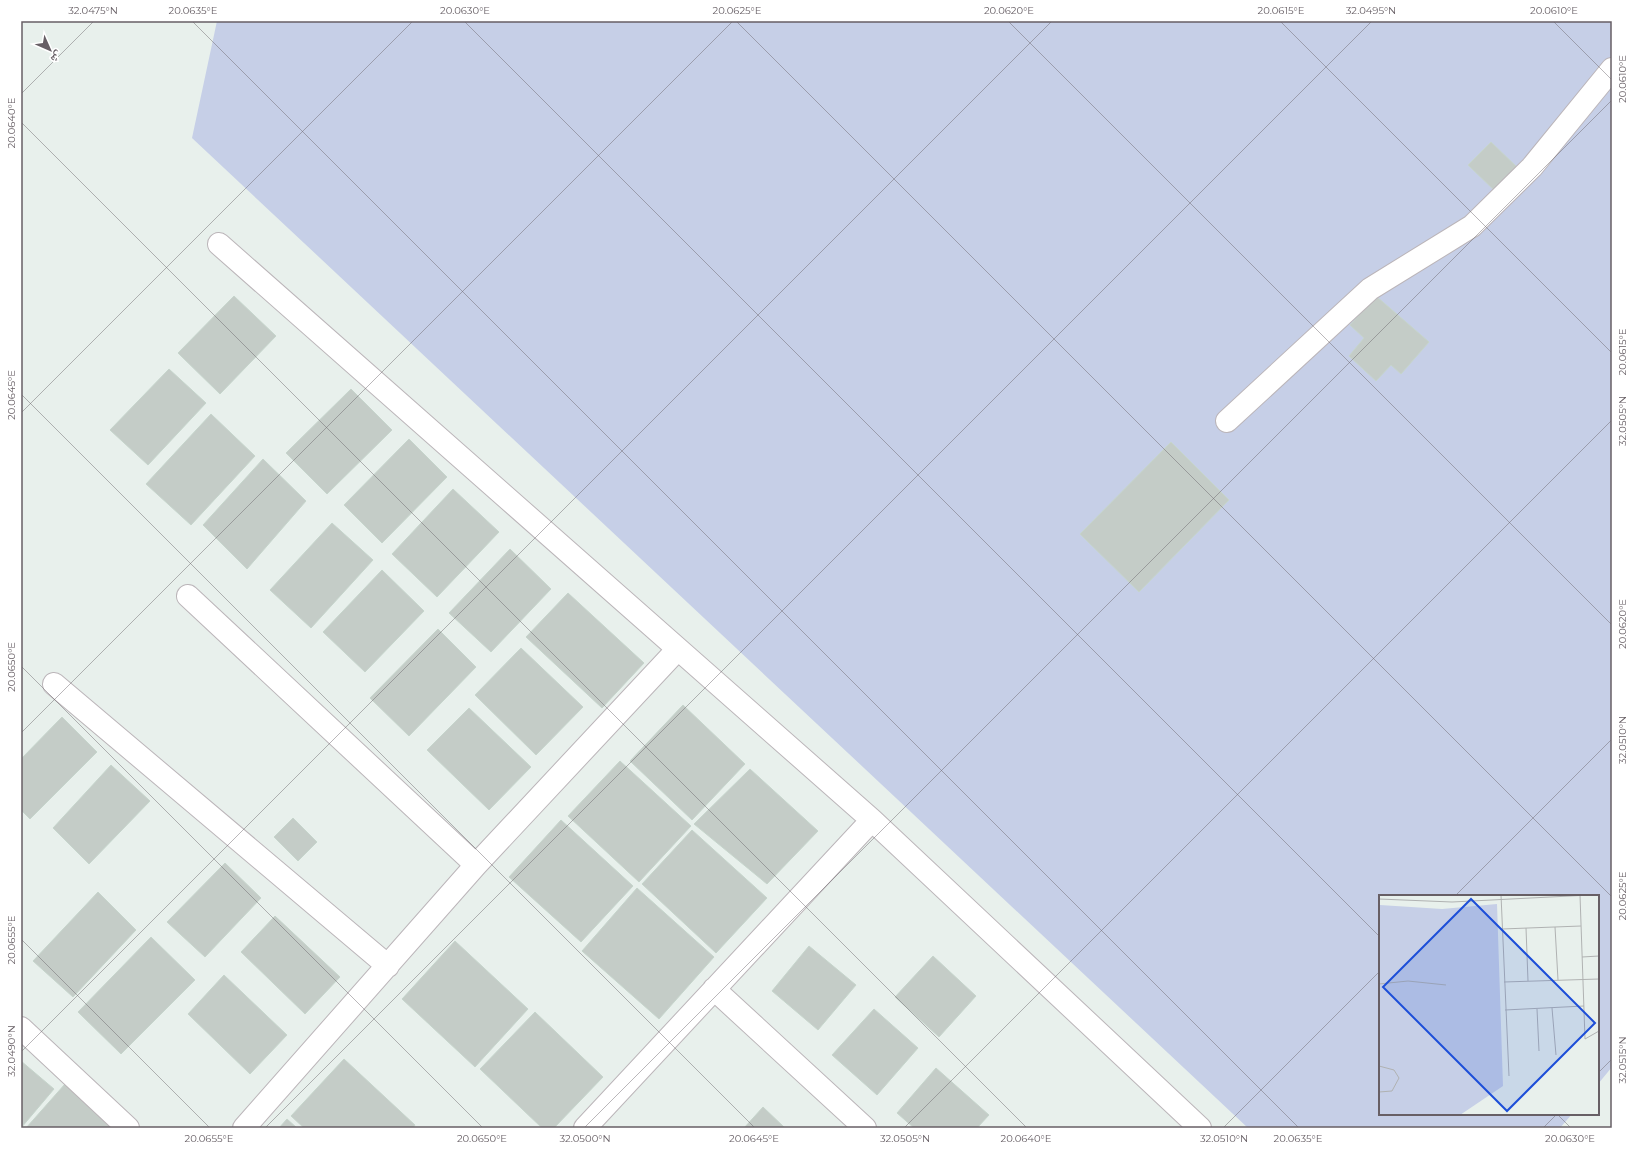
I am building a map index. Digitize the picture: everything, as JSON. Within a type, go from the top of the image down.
[{"type":"street","points":[[1227,421],[1370,289],[1472,226],[1532,167],[1612,69]]},
{"type":"street","points":[[219,244],[872,820],[1200,1128]]},
{"type":"street","points":[[188,596],[476,865]]},
{"type":"street","points":[[244,1128],[476,865],[678,650]]},
{"type":"street","points":[[54,684],[388,966]]},
{"type":"street","points":[[585,1128],[872,820]]},
{"type":"street","points":[[714,989],[865,1128]]},
{"type":"street","points":[[21,1028],[128,1128]]},
{"type":"shaded area","points":[[217,21],[1612,21],[1612,1067],[1599,1083],[1599,895],[1379,895],[1379,1115],[1571,1115],[1560,1128],[1248,1128],[192,138]]},
{"type":"building","points":[[1491,142],[1520,170],[1497,193],[1468,165]]},
{"type":"building","points":[[234,296],[276,336],[220,394],[178,353]]},
{"type":"building","points":[[1376,296],[1429,342],[1401,374],[1391,365],[1376,381],[1349,356],[1364,338],[1350,325]]},
{"type":"building","points":[[169,369],[206,403],[148,465],[110,430]]},
{"type":"building","points":[[351,389],[392,430],[327,494],[286,453]]},
{"type":"building","points":[[211,414],[255,456],[191,525],[146,484]]},
{"type":"building","points":[[409,439],[447,477],[382,543],[344,505]]},
{"type":"building","points":[[1171,442],[1229,500],[1139,592],[1080,534]]},
{"type":"building","points":[[263,459],[306,501],[247,569],[203,525]]},
{"type":"building","points":[[453,489],[499,532],[437,597],[392,554]]},
{"type":"building","points":[[332,523],[373,560],[311,628],[270,590]]},
{"type":"building","points":[[510,549],[551,589],[491,652],[449,613]]},
{"type":"building","points":[[382,570],[424,611],[365,672],[323,632]]},
{"type":"building","points":[[568,593],[644,663],[602,708],[526,637]]},
{"type":"building","points":[[438,629],[476,667],[409,736],[370,698]]},
{"type":"building","points":[[521,648],[583,707],[536,755],[475,695]]},
{"type":"building","points":[[683,705],[745,764],[692,820],[630,761]]},
{"type":"building","points":[[469,708],[531,767],[489,810],[427,750]]},
{"type":"building","points":[[62,717],[97,752],[30,819],[21,810],[21,759]]},
{"type":"building","points":[[620,761],[691,826],[639,882],[568,816]]},
{"type":"building","points":[[111,765],[150,801],[89,864],[53,828]]},
{"type":"building","points":[[750,769],[818,831],[767,884],[694,824]]},
{"type":"building","points":[[293,818],[317,842],[298,861],[274,837]]},
{"type":"building","points":[[561,820],[633,886],[581,942],[509,877]]},
{"type":"building","points":[[692,830],[767,898],[716,953],[642,884]]},
{"type":"building","points":[[225,863],[261,898],[205,957],[167,922]]},
{"type":"building","points":[[637,888],[714,957],[659,1019],[582,951]]},
{"type":"building","points":[[98,892],[136,930],[73,997],[33,961]]},
{"type":"building","points":[[275,916],[340,977],[305,1014],[241,952]]},
{"type":"building","points":[[151,937],[195,980],[121,1054],[78,1012]]},
{"type":"building","points":[[455,941],[528,1009],[475,1067],[402,999]]},
{"type":"building","points":[[809,946],[856,985],[818,1030],[772,991]]},
{"type":"building","points":[[933,956],[976,996],[939,1037],[895,997]]},
{"type":"building","points":[[224,975],[287,1035],[250,1074],[188,1014]]},
{"type":"building","points":[[874,1009],[918,1048],[877,1095],[832,1055]]},
{"type":"building","points":[[535,1012],[603,1077],[554,1128],[542,1128],[480,1069]]},
{"type":"building","points":[[344,1059],[415,1125],[413,1128],[304,1128],[291,1116]]},
{"type":"building","points":[[21,1061],[54,1089],[21,1128]]},
{"type":"building","points":[[936,1068],[989,1115],[977,1128],[914,1128],[897,1113]]},
{"type":"building","points":[[65,1084],[115,1128],[26,1128]]},
{"type":"building","points":[[763,1107],[785,1128],[744,1128]]},
{"type":"building","points":[[287,1119],[297,1128],[279,1128]]}]
